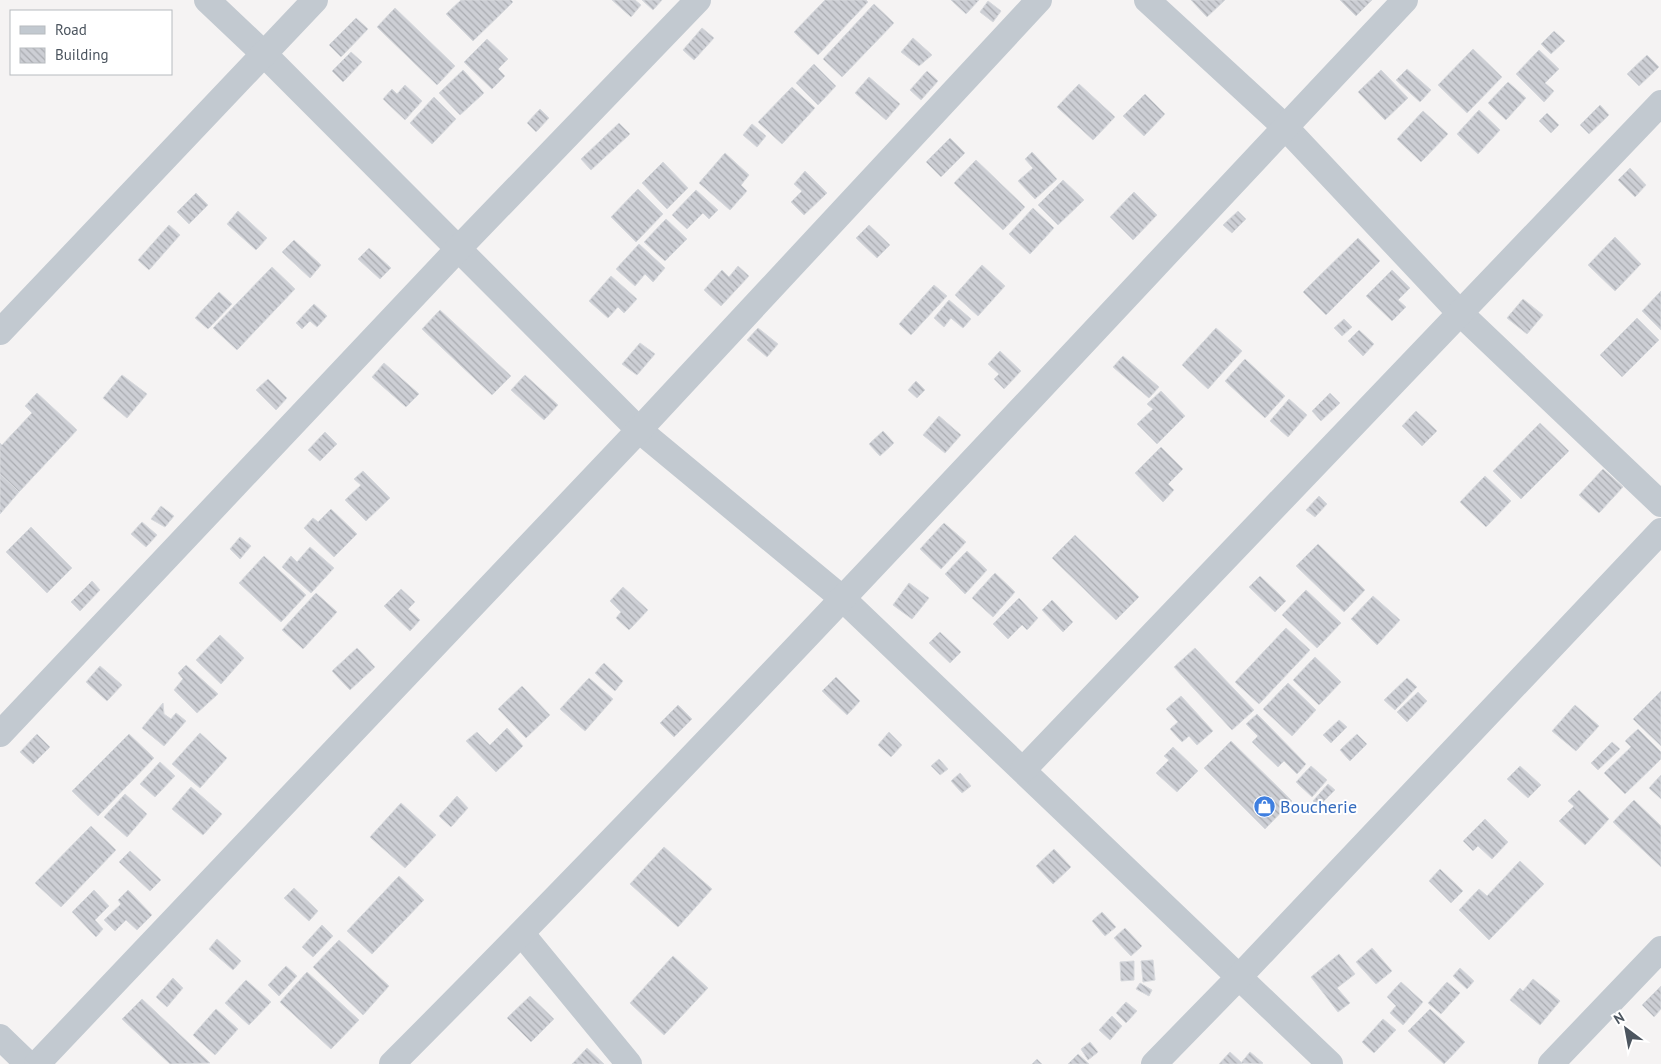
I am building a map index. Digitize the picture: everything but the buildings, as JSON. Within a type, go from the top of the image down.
[{"type":"street","points":[[207,0],[264,54],[640,430],[843,599],[1330,1064]]},
{"type":"street","points":[[0,332],[315,0]]},
{"type":"street","points":[[0,734],[459,248],[698,0]]},
{"type":"street","points":[[37,1064],[640,430],[1040,0]]},
{"type":"street","points":[[1147,0],[1286,127],[1460,313],[1661,504]]},
{"type":"street","points":[[392,1064],[522,934],[843,599],[1405,0]]},
{"type":"street","points":[[1023,770],[1661,103]]},
{"type":"street","points":[[1154,1064],[1239,977],[1661,530]]},
{"type":"street","points":[[522,934],[630,1064]]},
{"type":"street","points":[[1551,1064],[1661,949]]},
{"type":"street","points":[[0,1036],[28,1064]]},
{"type":"place","name":"Boucherie","points":[[1264,807]]}]
